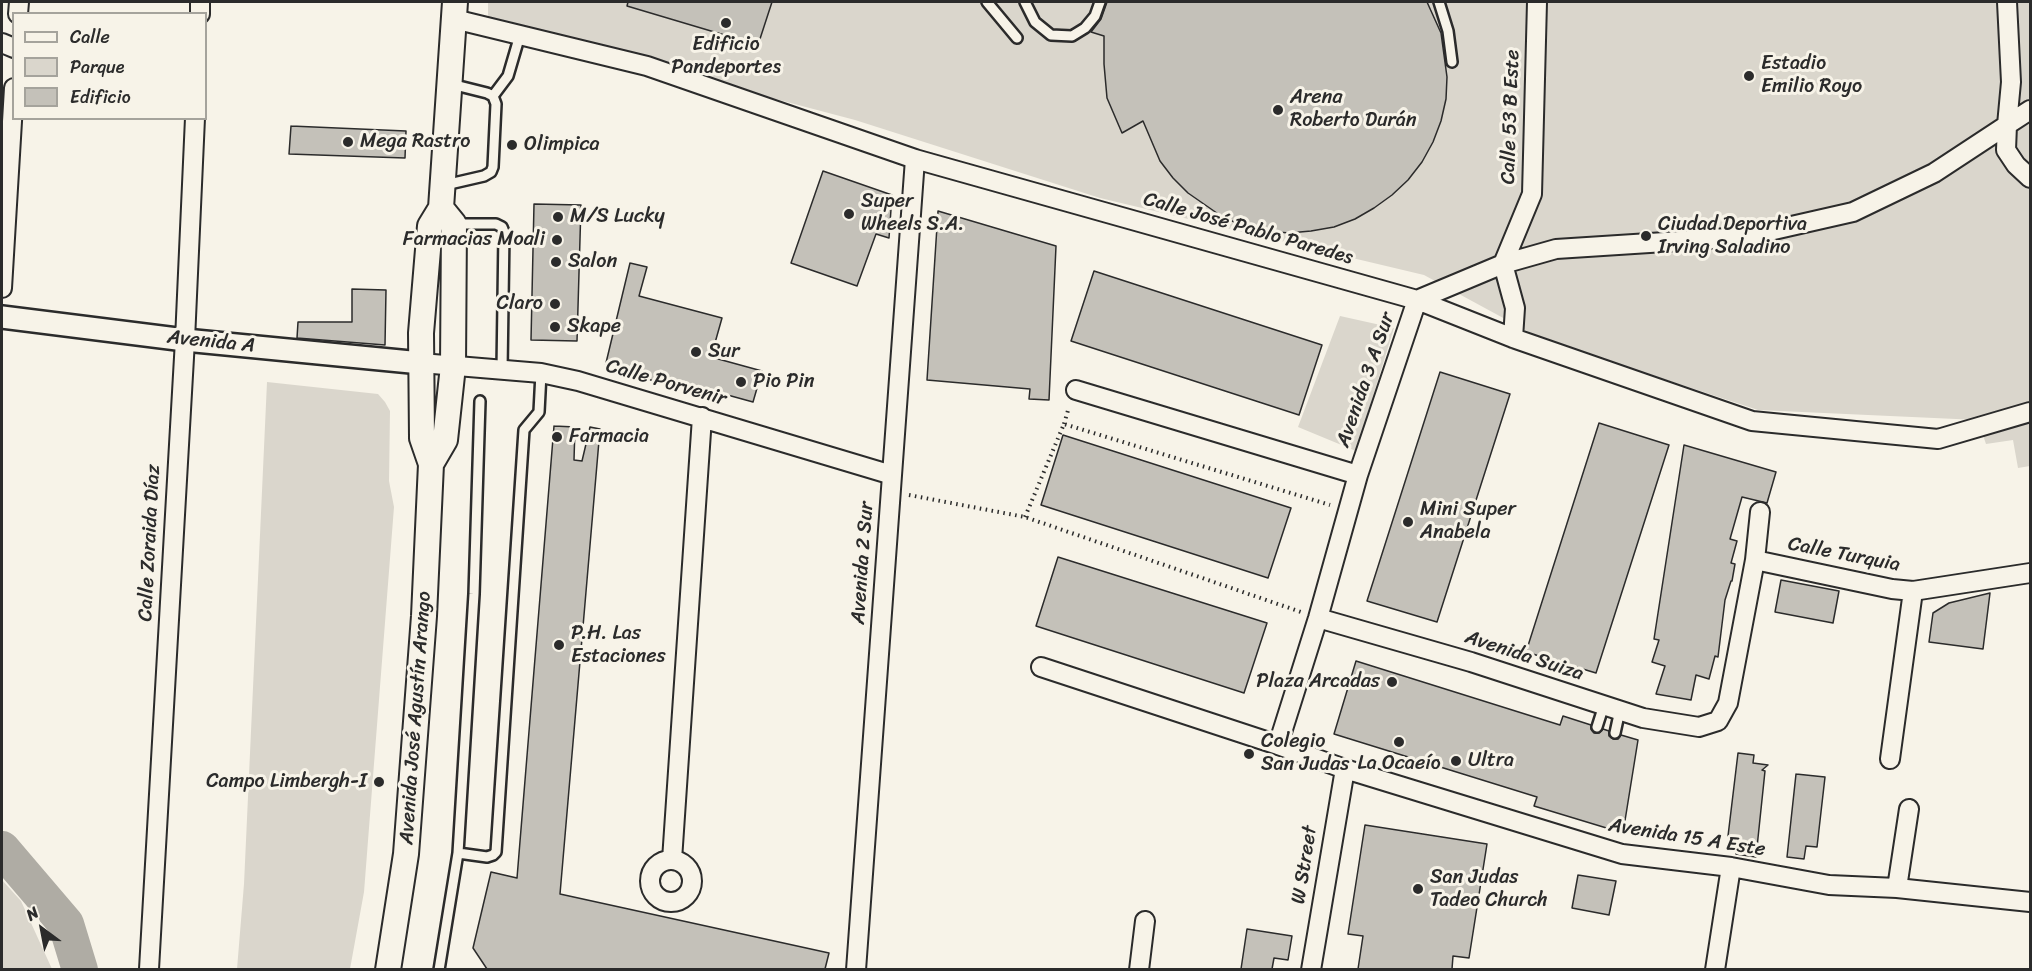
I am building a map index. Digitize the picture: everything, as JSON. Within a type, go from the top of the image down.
[{"type":"main road","name":"Avenida José Agustín Arango","points":[[431,464],[445,440],[453,366],[446,206],[449,83],[455,10]]},
{"type":"main road","name":"Avenida José Agustín Arango","points":[[388,969],[406,854],[424,616],[431,464],[422,438],[421,363],[430,226],[446,206]]},
{"type":"street","name":"Calle 53 B Este","points":[[1503,264],[1532,194],[1537,2]]},
{"type":"street","points":[[2007,2],[2011,82],[2007,150],[2016,165],[2031,178]]},
{"type":"street","name":"Calle José Pablo Paredes","points":[[455,10],[520,35],[647,66],[915,159],[1417,300],[1513,338],[1752,421],[1938,439],[2031,412]]},
{"type":"street","name":"Avenida 3 A Sur","points":[[1278,745],[1318,618],[1358,475],[1417,300],[1503,264],[1556,249],[1743,237],[1853,212],[1934,173],[2031,110]]},
{"type":"street","points":[[2,288],[12,120]]},
{"type":"street","name":"Calle Zoraida Díaz","points":[[149,969],[195,120]]},
{"type":"street","name":"Avenida 2 Sur","points":[[856,969],[915,159]]},
{"type":"street","points":[[1503,264],[1515,308],[1513,338]]},
{"type":"street","name":"Avenida A","points":[[2,317],[184,340],[421,363]]},
{"type":"street","name":"Calle Porvenir","points":[[421,363],[541,373],[578,381],[892,475]]},
{"type":"street","points":[[1076,390],[1358,475]]},
{"type":"street","points":[[672,860],[702,417]]},
{"type":"street","points":[[1755,560],[1761,512]]},
{"type":"street","name":"Avenida Suiza","points":[[1318,618],[1471,662],[1643,718],[1699,727],[1718,721],[1728,703],[1755,560]]},
{"type":"street","name":"Calle Turquia","points":[[1755,560],[1892,589],[1913,591],[2031,573]]},
{"type":"street","points":[[1890,759],[1913,591]]},
{"type":"street","name":"Avenida 15 A Este","points":[[1041,667],[1345,769],[1622,854],[1731,867],[1828,885],[1897,888],[2031,902]]},
{"type":"street","name":"W Street","points":[[1311,969],[1345,769]]},
{"type":"street","points":[[1897,888],[1910,809]]},
{"type":"street","points":[[1715,969],[1731,867]]},
{"type":"street","points":[[1139,969],[1145,921]]},
{"type":"lane","points":[[987,2],[1017,38]]},
{"type":"lane","points":[[1026,2],[1035,22],[1051,36],[1072,36],[1085,28],[1095,16],[1100,2]]},
{"type":"lane","points":[[1439,2],[1448,31],[1452,62]]},
{"type":"lane","points":[[493,96],[508,76],[520,35]]},
{"type":"lane","points":[[446,206],[491,172],[496,104],[493,96],[487,93],[449,83]]},
{"type":"lane","points":[[446,206],[496,224],[502,227],[504,232],[502,370]]},
{"type":"lane","points":[[458,853],[487,857],[496,852],[524,430],[539,412],[541,373]]},
{"type":"lane","points":[[439,969],[458,853],[474,594],[480,401]]},
{"type":"lane","points":[[1597,727],[1612,708]]},
{"type":"lane","points":[[1612,708],[1615,733]]},
{"type":"path","points":[[1025,517],[1064,424],[1348,511]]},
{"type":"path","points":[[890,496],[904,495],[1025,517],[1318,618]]},
{"type":"green space","name":"Ciudad Deportiva Irving Saladino","points":[[488,2],[2030,2],[2030,466],[2018,468],[2013,440],[1986,444],[1978,420],[1758,410],[1542,339],[1424,275],[1100,198],[855,120],[488,23]]},
{"type":"green space","points":[[1340,316],[1394,328],[1356,451],[1298,427]]},
{"type":"green space","points":[[267,382],[378,394],[390,411],[389,481],[394,507],[364,892],[350,969],[237,969],[244,884]]},
{"type":"green space","points":[[2,880],[21,901],[52,969],[2,969]]},
{"type":"building","name":"Edificio Pandeportes","points":[[628,2],[772,2],[758,45],[627,6]]},
{"type":"building","name":"Arena Roberto Durán","points":[[1107,2],[1427,2],[1441,33],[1447,77],[1446,99],[1433,142],[1422,162],[1392,195],[1355,219],[1334,227],[1289,233],[1245,226],[1224,218],[1188,193],[1173,178],[1160,161],[1143,121],[1122,133],[1107,98],[1104,36],[1091,32],[1101,19]]},
{"type":"building","name":"Mega Rastro","points":[[291,126],[406,131],[405,158],[289,154]]},
{"type":"building","name":"Super Wheels S.A.","points":[[823,171],[892,195],[889,238],[876,234],[857,286],[791,263]]},
{"type":"building","points":[[534,204],[581,205],[577,341],[531,340]]},
{"type":"building","points":[[938,211],[1056,246],[1049,400],[1029,399],[1030,389],[927,380]]},
{"type":"building","points":[[630,263],[647,267],[639,296],[722,318],[711,357],[762,371],[753,402],[702,388],[701,393],[605,367]]},
{"type":"building","points":[[1094,271],[1322,345],[1299,415],[1071,341]]},
{"type":"building","points":[[352,289],[386,290],[385,345],[297,338],[298,322],[352,322]]},
{"type":"building","points":[[1440,372],[1510,394],[1437,622],[1367,601]]},
{"type":"building","points":[[1599,423],[1669,445],[1596,673],[1526,652]]},
{"type":"building","points":[[554,426],[575,427],[574,460],[582,461],[590,427],[600,429],[560,894],[829,953],[825,969],[487,969],[473,948],[491,872],[517,878]]},
{"type":"building","points":[[1063,435],[1291,508],[1268,578],[1041,505]]},
{"type":"building","points":[[1684,445],[1776,472],[1767,503],[1742,497],[1730,539],[1737,541],[1731,563],[1735,564],[1725,600],[1718,657],[1715,656],[1709,679],[1696,675],[1691,700],[1656,694],[1665,666],[1652,662],[1659,640],[1654,639]]},
{"type":"building","points":[[1058,557],[1267,623],[1244,693],[1036,626]]},
{"type":"building","points":[[1781,580],[1839,591],[1833,623],[1775,612]]},
{"type":"building","points":[[1990,593],[1983,649],[1929,642],[1933,613],[1949,603]]},
{"type":"building","points":[[1356,661],[1560,725],[1563,716],[1591,725],[1594,733],[1599,733],[1603,729],[1609,731],[1609,736],[1613,739],[1618,739],[1621,735],[1638,740],[1623,833],[1534,806],[1537,797],[1334,734]]},
{"type":"building","points":[[1738,753],[1754,755],[1753,763],[1768,765],[1762,770],[1765,771],[1756,857],[1736,854],[1739,837],[1728,836]]},
{"type":"building","points":[[1796,774],[1825,777],[1817,847],[1806,846],[1804,859],[1787,857]]},
{"type":"building","name":"San Judas Tadeo Church","points":[[1365,825],[1487,844],[1469,958],[1453,956],[1452,969],[1358,969],[1363,936],[1348,934]]},
{"type":"building","points":[[1578,875],[1616,881],[1609,915],[1572,908]]},
{"type":"building","points":[[1247,929],[1292,936],[1288,960],[1274,958],[1272,969],[1241,969]]},
{"type":"waterway","points":[[2,849],[66,924],[80,970]]},
{"type":"place","name":"Edificio Pandeportes","points":[[726,23]]},
{"type":"place","name":"Estadio Emilio Royo","points":[[1749,76]]},
{"type":"place","name":"Arena Roberto Durán","points":[[1278,110]]},
{"type":"place","name":"Mega Rastro","points":[[348,142]]},
{"type":"place","name":"Olimpica","points":[[512,145]]},
{"type":"place","name":"Super Wheels S.A.","points":[[849,214]]},
{"type":"place","name":"M/S Lucky","points":[[558,217]]},
{"type":"place","name":"Ciudad Deportiva Irving Saladino","points":[[1646,236]]},
{"type":"place","name":"Farmacias Moali","points":[[557,240]]},
{"type":"place","name":"Salon","points":[[556,262]]},
{"type":"place","name":"Claro","points":[[555,304]]},
{"type":"place","name":"Skape","points":[[555,327]]},
{"type":"place","name":"Sur","points":[[696,352]]},
{"type":"place","name":"Pio Pin","points":[[741,382]]},
{"type":"place","name":"Farmacia","points":[[557,437]]},
{"type":"place","name":"Mini Super Anabela","points":[[1408,522]]},
{"type":"place","name":"P.H. Las Estaciones","points":[[559,645]]},
{"type":"place","name":"Plaza Arcadas","points":[[1392,682]]},
{"type":"place","name":"La Ocaeío","points":[[1399,742]]},
{"type":"place","name":"Colegio San Judas","points":[[1249,754]]},
{"type":"place","name":"Ultra","points":[[1456,761]]},
{"type":"place","name":"Campo Limbergh-I","points":[[379,782]]},
{"type":"place","name":"San Judas Tadeo Church","points":[[1418,889]]}]
